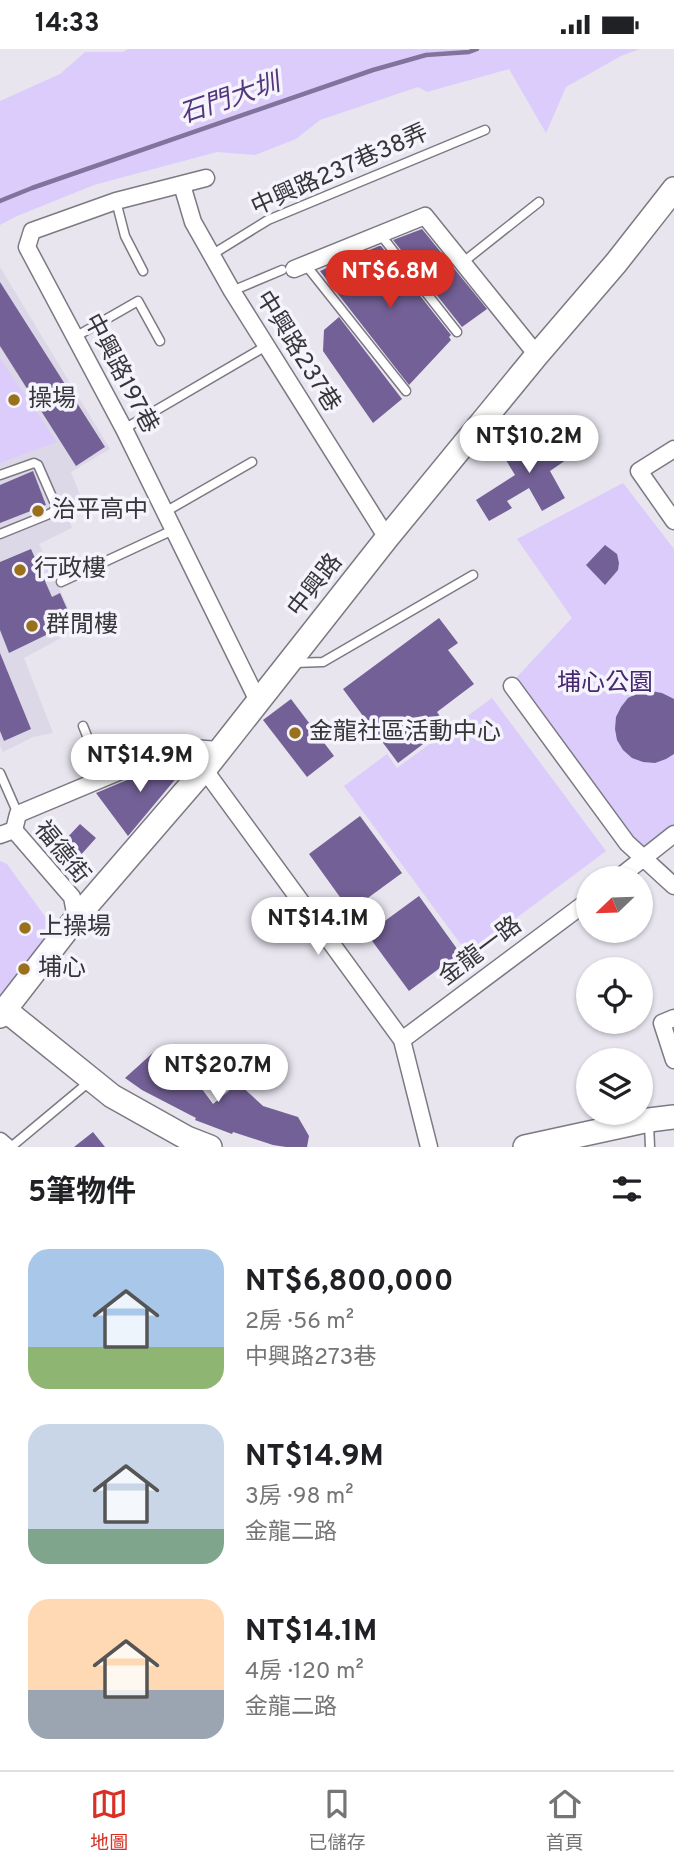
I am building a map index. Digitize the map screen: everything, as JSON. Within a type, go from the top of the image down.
[{"type":"street","name":"中興路197巷","points":[[206,178],[116,201],[32,231],[27,247],[124,429],[258,701]]},
{"type":"street","name":"中興路237巷","points":[[182,184],[193,222],[232,291],[387,538]]},
{"type":"street","name":"中興路","points":[[2,1012],[76,918],[204,769],[387,538],[674,189]]},
{"type":"street","points":[[294,268],[425,215],[537,355]]},
{"type":"street","points":[[674,449],[639,471],[674,521]]},
{"type":"street","points":[[512,686],[627,843],[674,886]]},
{"type":"street","points":[[11,827],[104,778],[178,747],[219,750]]},
{"type":"street","points":[[204,769],[402,1040],[429,1147]]},
{"type":"street","name":"福德街","points":[[11,827],[72,897],[76,918]]},
{"type":"street","points":[[634,866],[674,834]]},
{"type":"street","name":"金龍一路","points":[[402,1040],[576,910]]},
{"type":"street","points":[[2,1012],[112,1096],[187,1138],[210,1147]]},
{"type":"street","points":[[668,1021],[674,1060]]},
{"type":"street","points":[[653,1120],[674,1117]]},
{"type":"street","points":[[525,1147],[571,1142],[631,1125]]},
{"type":"street","points":[[0,1141],[9,1147]]},
{"type":"lane","name":"中興路237巷38弄","points":[[213,254],[268,220],[485,130]]},
{"type":"lane","points":[[116,201],[125,236],[143,271]]},
{"type":"lane","points":[[462,263],[539,202]]},
{"type":"lane","points":[[380,233],[457,332]]},
{"type":"lane","points":[[232,291],[294,268],[406,391]]},
{"type":"lane","points":[[75,337],[138,301],[160,341]]},
{"type":"lane","points":[[124,429],[266,346]]},
{"type":"lane","points":[[165,512],[252,462]]},
{"type":"lane","points":[[0,475],[34,463],[38,465],[56,506],[47,515],[0,534]]},
{"type":"lane","points":[[61,582],[173,530]]},
{"type":"lane","points":[[288,663],[323,662],[473,575]]},
{"type":"lane","points":[[83,726],[104,778]]},
{"type":"lane","points":[[0,773],[11,827]]},
{"type":"lane","points":[[9,1147],[92,1080]]},
{"type":"lane","points":[[649,1125],[650,1147]]},
{"type":"shaded area","name":"治平高中","points":[[0,267],[110,449],[71,472],[85,507],[68,515],[72,528],[39,544],[78,629],[24,658],[53,733],[33,737],[3,752],[0,746]]},
{"type":"green space","points":[[128,49],[640,49],[621,56],[566,87],[546,133],[509,69],[427,92],[418,87],[320,120],[296,139],[255,155],[217,152],[94,185],[0,225],[0,101],[60,74],[85,52],[123,52]]},
{"type":"green space","name":"操場","points":[[0,358],[57,442],[0,463]]},
{"type":"green space","name":"埔心公園","points":[[623,483],[674,549],[674,827],[640,853],[516,678],[572,618],[517,539]]},
{"type":"green space","points":[[492,698],[606,851],[586,866],[576,866],[576,873],[468,954],[344,786],[387,754],[397,768]]},
{"type":"green space","name":"上操場","points":[[0,861],[7,864],[49,922],[49,933],[0,996]]},
{"type":"building","points":[[422,229],[487,309],[462,327],[393,240]]},
{"type":"building","points":[[379,246],[451,335],[451,340],[409,385],[320,271]]},
{"type":"building","points":[[0,282],[105,447],[76,466],[0,346]]},
{"type":"building","points":[[339,317],[402,399],[373,423],[323,351],[324,330]]},
{"type":"building","points":[[566,433],[579,451],[550,471],[565,498],[542,511],[529,488],[507,501],[512,508],[489,521],[476,500],[515,475],[498,447],[508,441],[512,446],[528,436],[538,452]]},
{"type":"building","points":[[33,471],[46,505],[0,523],[0,485]]},
{"type":"building","points":[[605,545],[617,554],[619,563],[618,570],[605,585],[586,565]]},
{"type":"building","points":[[31,549],[52,597],[60,593],[73,622],[9,653],[0,630],[0,562]]},
{"type":"building","points":[[439,618],[458,643],[448,650],[474,684],[437,712],[447,726],[398,763],[343,689]]},
{"type":"building","points":[[0,653],[31,729],[4,741],[0,731]]},
{"type":"building","points":[[651,691],[674,699],[674,754],[655,763],[632,758],[617,740],[615,729],[616,717],[628,698]]},
{"type":"building","name":"金龍社區活動中心","points":[[291,699],[334,756],[307,777],[263,720]]},
{"type":"building","points":[[180,758],[188,766],[128,836],[96,793]]},
{"type":"building","points":[[360,816],[402,873],[350,911],[309,854]]},
{"type":"building","points":[[80,824],[96,838],[70,867],[42,841],[55,829],[65,840]]},
{"type":"building","points":[[419,896],[460,953],[409,991],[367,934]]},
{"type":"building","points":[[156,1050],[173,1064],[180,1059],[213,1104],[238,1083],[263,1106],[298,1117],[309,1136],[307,1147],[273,1145],[195,1120],[196,1118],[142,1090],[125,1078]]},
{"type":"building","points":[[93,1132],[105,1147],[74,1147]]},
{"type":"waterway","name":"石門大圳","points":[[0,201],[373,70],[426,55],[477,49]]},
{"type":"place","name":"操場","points":[[14,400]]},
{"type":"place","name":"治平高中","points":[[38,511]]},
{"type":"place","name":"行政樓","points":[[20,570]]},
{"type":"place","name":"群閒樓","points":[[32,626]]},
{"type":"place","name":"金龍社區活動中心","points":[[295,733]]},
{"type":"place","name":"上操場","points":[[25,928]]},
{"type":"place","name":"埔心","points":[[24,969]]}]
